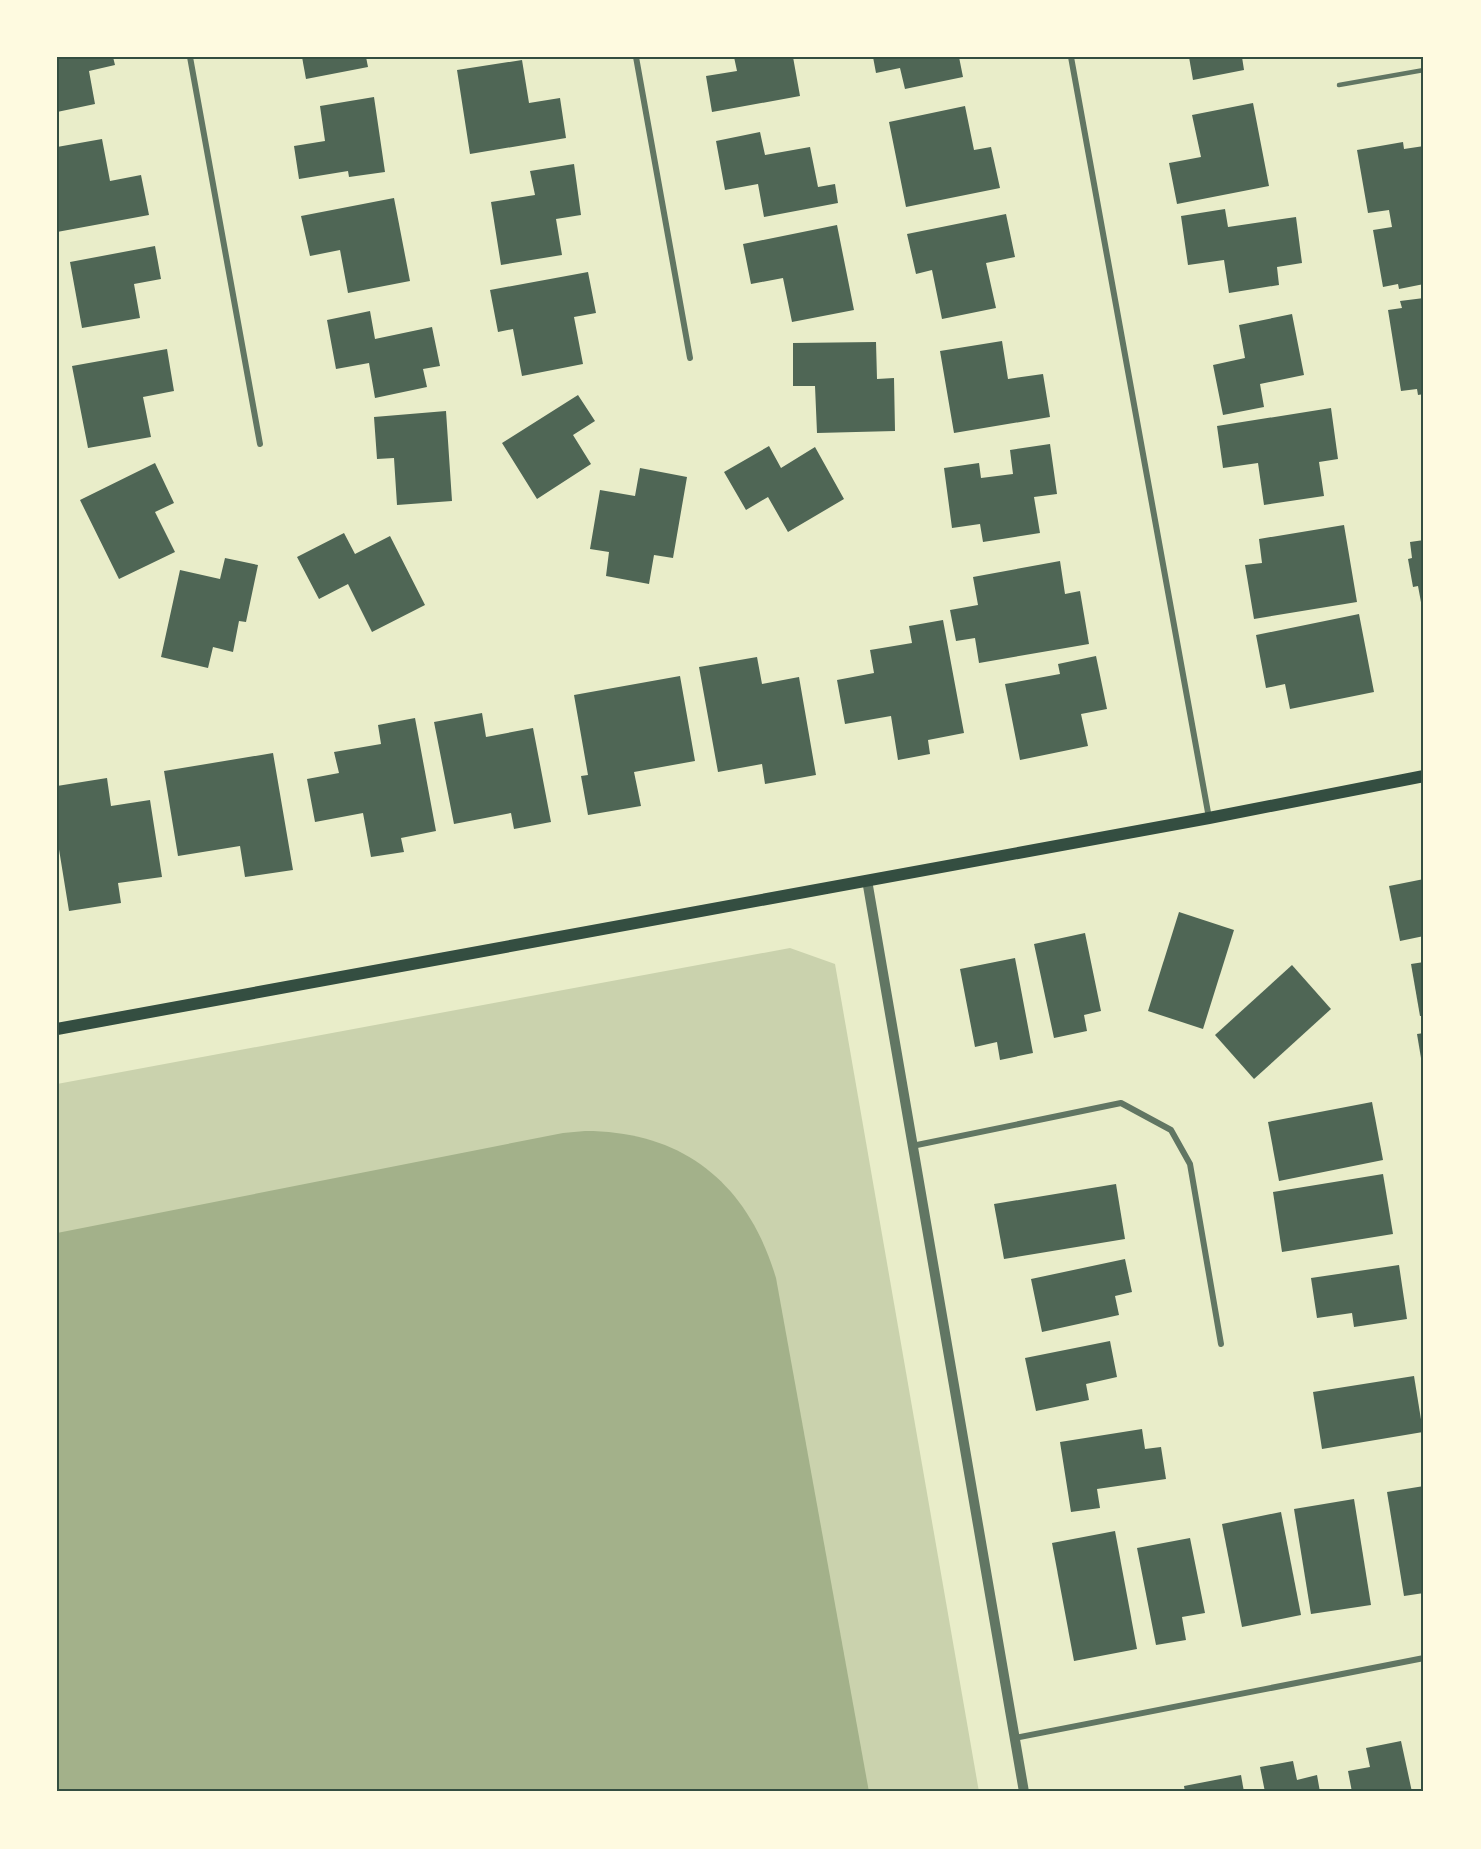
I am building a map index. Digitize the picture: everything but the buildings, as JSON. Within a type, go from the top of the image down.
[{"type":"main road","points":[[57,1029],[1209,818],[1424,776]]},
{"type":"street","points":[[190,57],[260,444]]},
{"type":"street","points":[[636,57],[690,358]]},
{"type":"street","points":[[1071,57],[1209,818]]},
{"type":"street","points":[[867,880],[1024,1792]]},
{"type":"street","points":[[912,1146],[1121,1104],[1172,1130],[1190,1164],[1221,1344]]},
{"type":"street","points":[[1015,1738],[1424,1658]]},
{"type":"lane","points":[[1339,85],[1424,70]]},
{"type":"shaded area","points":[[790,948],[835,964],[979,1792],[57,1792],[57,1084]]},
{"type":"shaded area","points":[[585,1131],[620,1133],[653,1141],[682,1153],[707,1169],[729,1190],[748,1215],[764,1245],[776,1278],[869,1792],[57,1792],[57,1233],[563,1133]]}]
